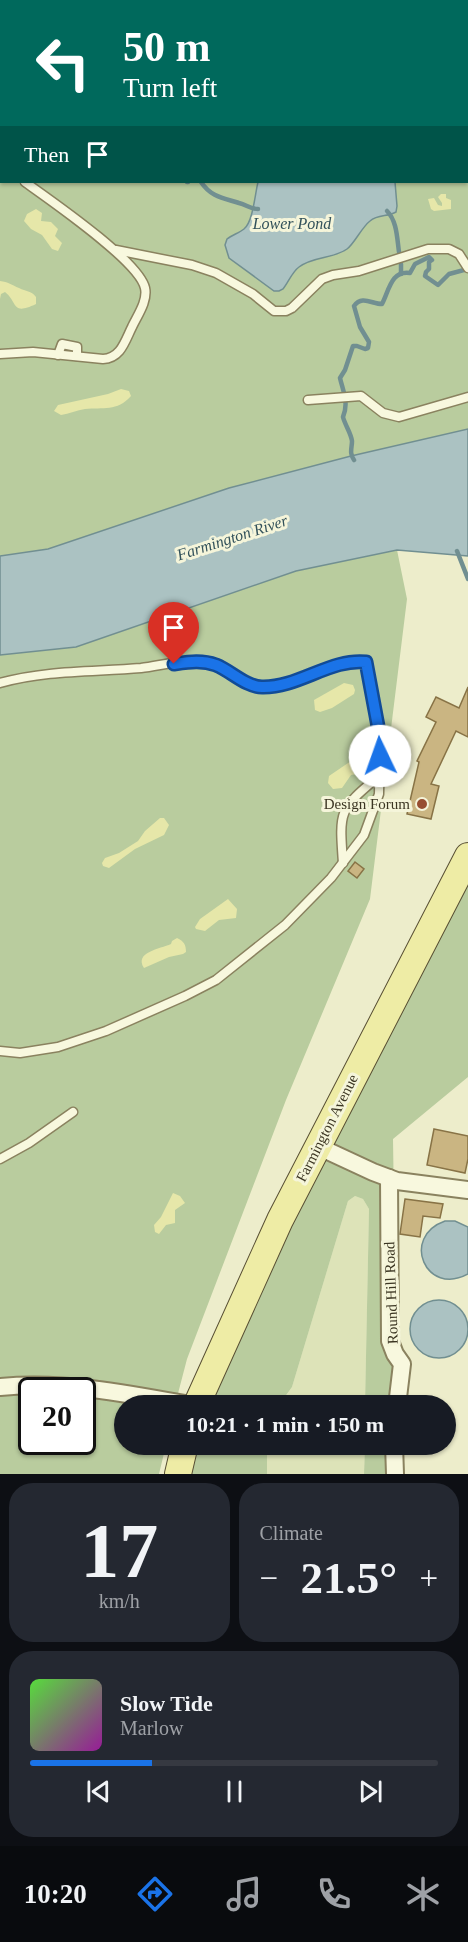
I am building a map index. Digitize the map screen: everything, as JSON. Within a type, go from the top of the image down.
[{"type":"main road","name":"Farmington Avenue","points":[[201,1395],[279,1220],[468,856]]},
{"type":"main road","points":[[178,1474],[182,1455]]},
{"type":"street","points":[[317,1146],[389,1178],[413,1184],[468,1191]]},
{"type":"street","name":"Round Hill Road","points":[[389,1178],[390,1341],[394,1354],[402,1364],[398,1395]]},
{"type":"street","points":[[0,1387],[69,1386],[126,1395]]},
{"type":"street","points":[[394,1455],[395,1474]]},
{"type":"lane","points":[[1,355],[33,352],[112,358],[120,351],[144,302],[146,289],[140,277],[116,250],[27,183]]},
{"type":"lane","points":[[116,250],[192,265],[216,273],[253,294],[274,311],[292,308],[322,279],[359,271],[428,249],[449,249],[459,254],[467,266]]},
{"type":"lane","points":[[62,344],[77,347],[68,355],[62,344]]},
{"type":"lane","points":[[308,400],[360,396],[383,413],[399,417],[468,396]]},
{"type":"lane","points":[[0,683],[42,674],[100,672],[195,661],[216,665],[260,687],[289,684],[342,664],[366,662],[380,737],[379,794],[364,835],[331,878],[285,925],[216,980],[106,1031],[67,1044],[20,1053],[0,1051]]},
{"type":"lane","points":[[343,863],[342,816],[348,803],[380,775]]},
{"type":"lane","points":[[0,1159],[29,1143],[73,1112]]},
{"type":"shaded area","points":[[0,183],[468,183],[468,429],[351,456],[229,488],[48,549],[0,556]]},
{"type":"shaded area","points":[[397,550],[407,599],[370,899],[286,1100],[187,1359],[178,1395],[114,1395],[114,1455],[164,1455],[159,1474],[0,1474],[0,655],[76,647],[296,571]]},
{"type":"shaded area","points":[[468,856],[468,1077],[393,1139],[397,1395],[365,1395],[369,1209],[363,1199],[355,1196],[348,1201],[292,1387],[286,1395],[201,1395]]},
{"type":"shaded area","points":[[355,1196],[363,1199],[369,1209],[365,1395],[287,1395],[292,1387],[348,1201]]},
{"type":"shaded area","points":[[183,1455],[267,1455],[267,1474],[178,1474]]},
{"type":"shaded area","points":[[267,1455],[365,1455],[364,1474],[267,1474]]},
{"type":"shaded area","points":[[365,1455],[398,1455],[398,1474],[364,1474]]},
{"type":"sand","points":[[446,194],[446,198],[451,200],[451,209],[434,211],[428,199],[434,198],[438,205],[442,206],[438,197]]},
{"type":"sand","points":[[36,209],[42,213],[41,221],[51,222],[58,229],[55,236],[62,243],[58,251],[52,249],[42,235],[31,229],[24,221],[27,214]]},
{"type":"sand","points":[[0,281],[32,293],[36,297],[36,304],[19,308],[5,292],[1,294],[0,299]]},
{"type":"sand","points":[[121,389],[129,391],[131,396],[115,407],[85,409],[61,415],[54,411],[58,405]]},
{"type":"sand","points":[[344,683],[353,685],[354,694],[332,708],[320,712],[315,710],[314,700]]},
{"type":"sand","points":[[364,757],[370,758],[372,768],[364,773],[351,775],[342,788],[333,789],[328,783],[329,776],[351,761]]},
{"type":"sand","points":[[160,818],[164,818],[169,825],[164,835],[135,849],[109,868],[103,866],[105,858],[119,853],[138,841],[145,831]]},
{"type":"sand","points":[[228,899],[237,909],[236,918],[219,920],[205,931],[196,929],[200,919]]},
{"type":"sand","points":[[177,938],[186,947],[186,952],[144,968],[142,958],[145,955],[171,944]]},
{"type":"sand","points":[[173,1193],[180,1196],[185,1203],[175,1210],[175,1223],[166,1225],[159,1234],[155,1232],[154,1225],[161,1217]]},
{"type":"water","name":"Lower Pond","points":[[258,183],[395,183],[396,212],[373,219],[347,249],[299,267],[279,291],[274,291],[229,258],[225,245],[227,239],[247,225],[252,214]]},
{"type":"water","name":"Farmington River","points":[[468,429],[468,556],[397,550],[296,571],[76,647],[0,655],[0,556],[48,549],[229,488],[351,456]]},
{"type":"water","points":[[445,1221],[455,1221],[468,1227],[468,1274],[453,1279],[440,1278],[430,1272],[421,1251],[424,1239],[431,1229]]},
{"type":"water","points":[[433,1300],[445,1300],[460,1308],[468,1323],[468,1335],[460,1350],[445,1358],[433,1358],[418,1350],[410,1335],[410,1323],[418,1308]]},
{"type":"building","points":[[468,687],[468,737],[456,731],[431,784],[439,786],[431,819],[407,814],[419,762],[417,761],[436,722],[426,717],[436,697],[459,708]]},
{"type":"building","points":[[355,862],[364,869],[357,878],[348,871]]},
{"type":"building","points":[[434,1129],[468,1136],[468,1159],[465,1173],[427,1165]]},
{"type":"building","points":[[405,1199],[443,1204],[440,1218],[423,1216],[420,1237],[400,1234]]},
{"type":"waterway","points":[[202,183],[218,196],[258,209]]},
{"type":"waterway","points":[[387,211],[395,225],[399,252]]},
{"type":"waterway","points":[[354,460],[351,453],[352,441],[343,417],[345,402],[340,378],[353,346],[365,349],[368,348],[369,342],[360,327],[354,306],[360,301],[382,304],[395,278],[404,273],[410,273],[415,264],[429,257],[432,260],[429,262],[429,269],[425,276],[438,285],[449,274],[468,269]]},
{"type":"waterway","points":[[401,264],[401,274]]},
{"type":"waterway","points":[[457,551],[468,579]]},
{"type":"place","name":"Design Forum","points":[[422,804]]},
{"type":"route","points":[[174,664],[195,661],[216,665],[260,687],[289,684],[342,664],[366,662],[380,737],[380,756]]}]
